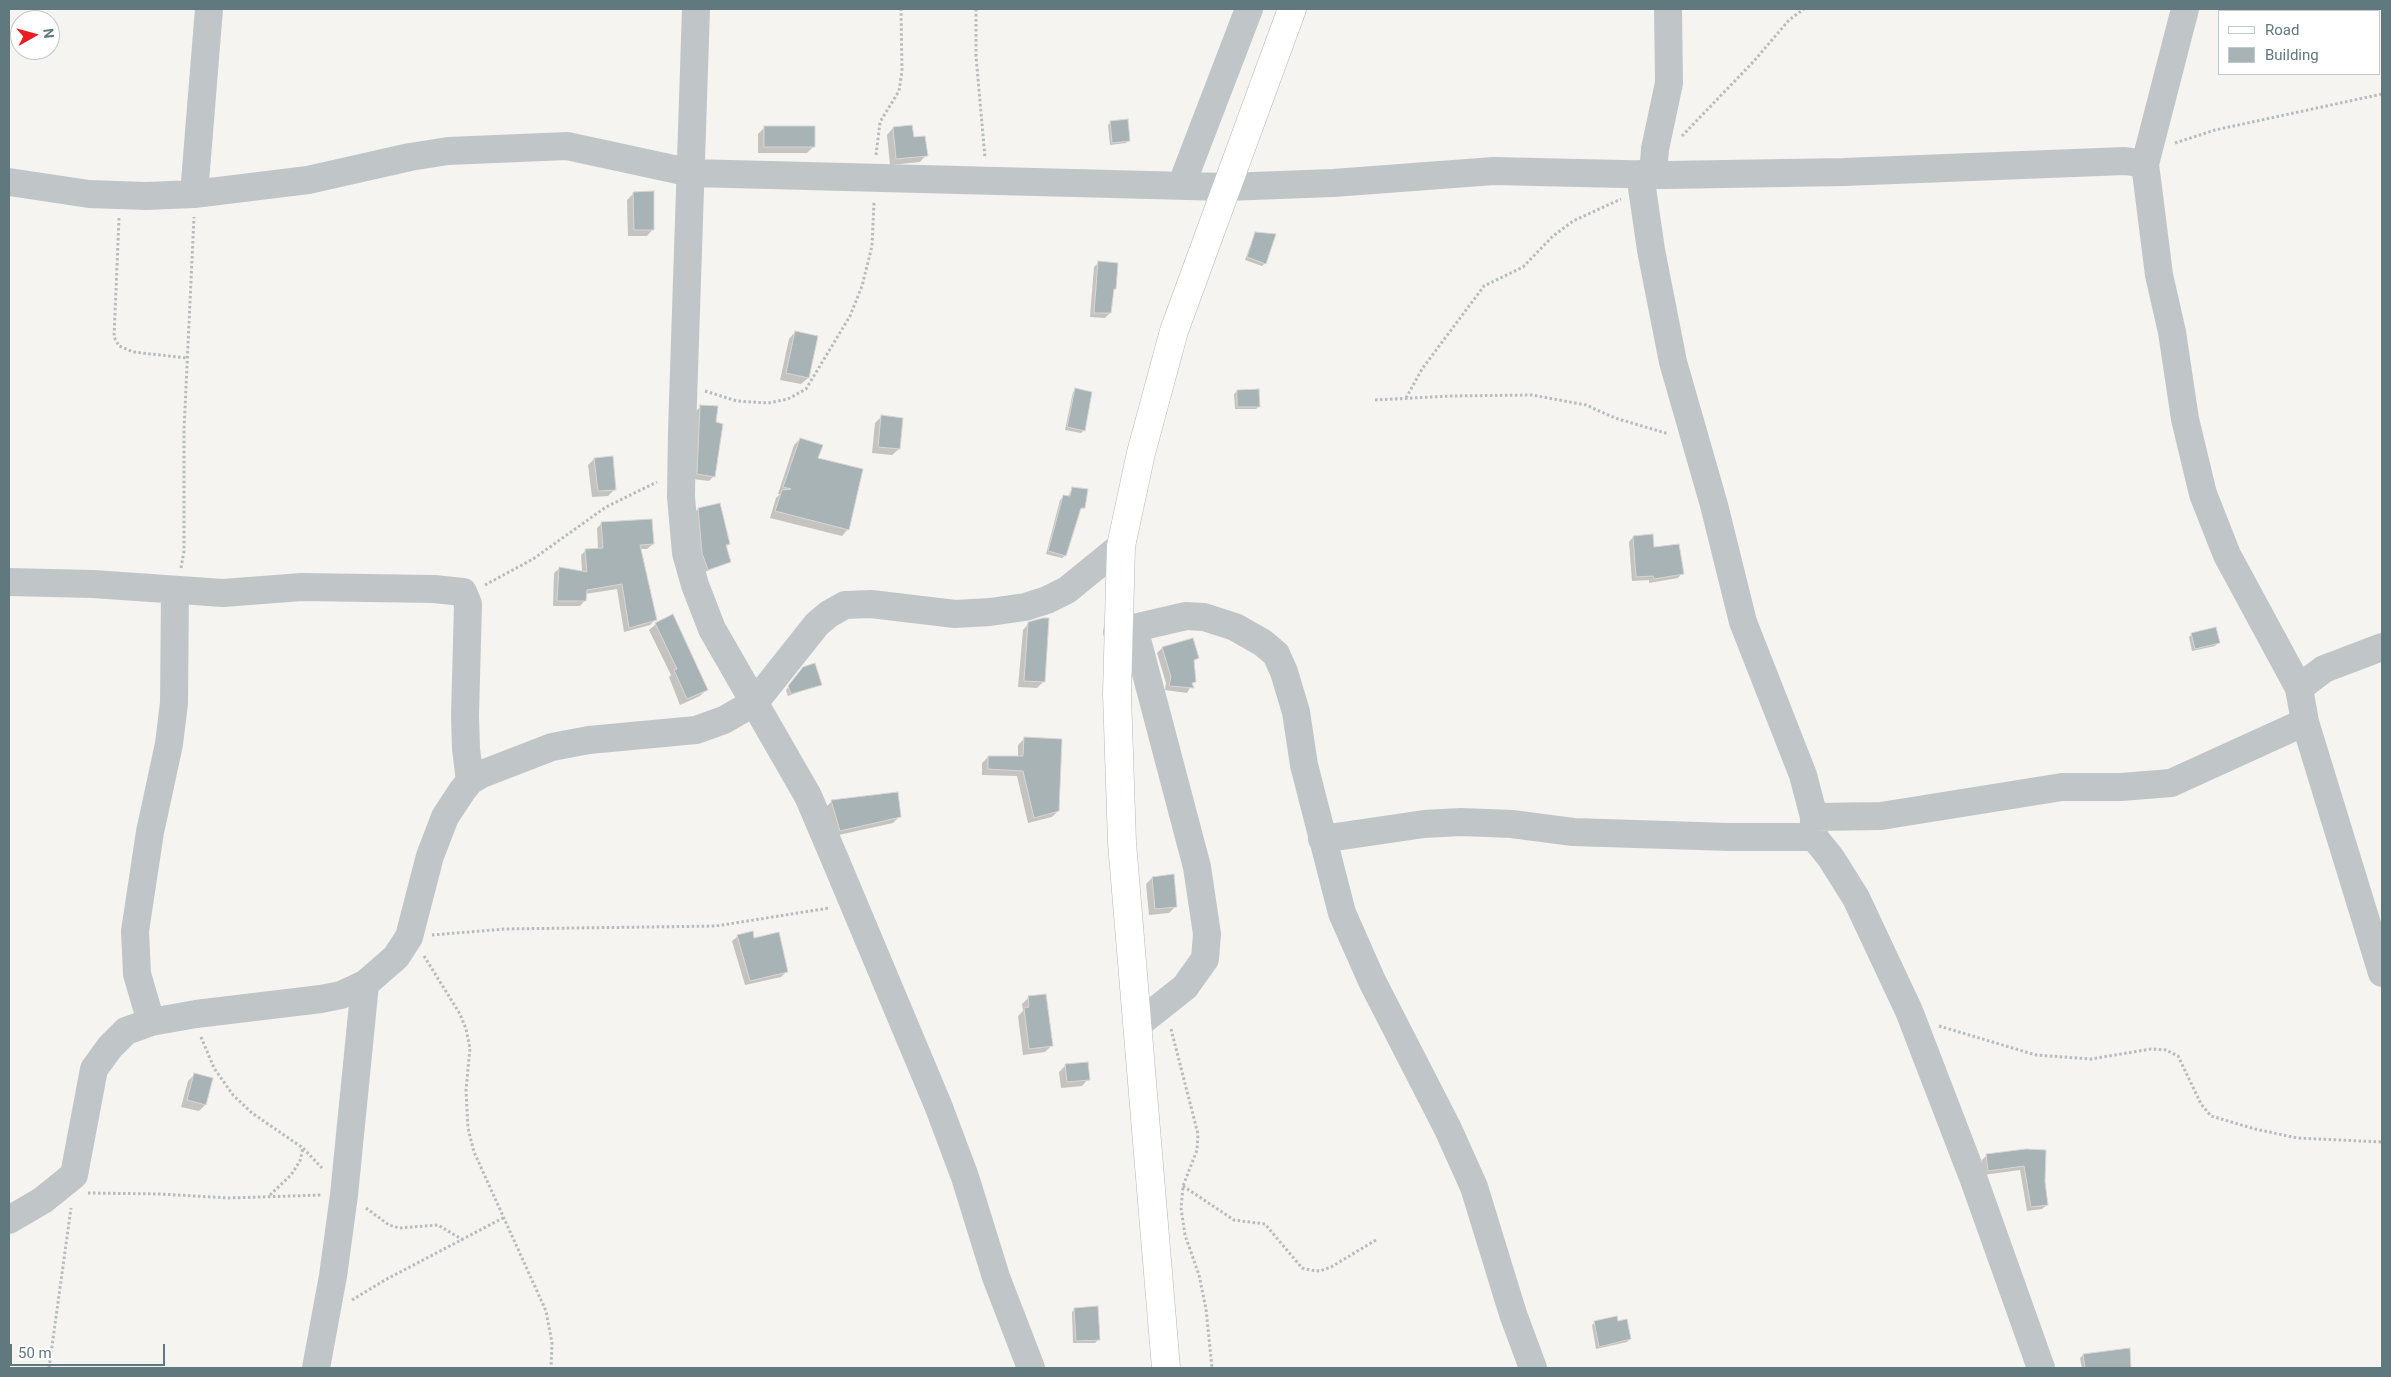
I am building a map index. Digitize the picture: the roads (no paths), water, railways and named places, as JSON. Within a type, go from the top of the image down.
[{"type":"main road","points":[[1166,1368],[1122,843],[1117,694],[1126,630],[1120,546],[1141,453],[1174,331],[1292,9]]},
{"type":"street","points":[[194,194],[209,9]]},
{"type":"street","points":[[696,9],[692,173],[683,384],[682,471],[686,553],[695,585],[712,629],[808,796],[854,904],[942,1114],[966,1177],[996,1277],[1031,1368]]},
{"type":"street","points":[[1181,186],[1249,9]]},
{"type":"street","points":[[1668,9],[1669,83],[1647,175],[1651,250],[1673,362],[1743,622],[1803,775],[1814,827],[1856,898],[1912,1018],[1974,1180],[2042,1368]]},
{"type":"street","points":[[2185,9],[2147,158],[2159,275],[2172,332],[2185,420],[2203,494],[2227,555],[2299,688],[2305,722],[2382,973]]},
{"type":"street","points":[[9,182],[79,193],[119,195],[194,194],[308,180],[410,157],[448,151],[567,146],[692,173],[1226,187],[1333,183],[1494,171],[1647,175],[1844,172],[2147,158]]},
{"type":"street","points":[[9,1220],[73,1184],[94,1069],[110,1047],[126,1031],[151,1022],[196,1014],[341,995],[365,984],[396,957],[412,937],[430,856],[445,817],[470,782],[482,774],[552,747],[589,740],[696,730],[724,720],[755,702],[817,624],[845,605],[879,605],[955,614],[1025,607],[1047,600],[1067,590],[1120,546]]},
{"type":"street","points":[[9,582],[93,584],[223,593],[302,587],[434,589],[463,592],[468,604],[465,714],[466,749],[470,782]]},
{"type":"street","points":[[151,1022],[137,974],[135,931],[151,824],[169,744],[174,695],[175,590]]},
{"type":"street","points":[[1137,1026],[1185,987],[1205,959],[1207,934],[1197,868],[1126,630],[1186,616],[1204,617],[1235,627],[1263,643],[1276,654],[1284,672],[1296,712],[1304,765],[1322,839],[1345,921],[1372,981],[1448,1129],[1474,1187],[1513,1314],[1533,1368]]},
{"type":"street","points":[[2299,688],[2324,669],[2382,647]]},
{"type":"street","points":[[1322,839],[1424,824],[1461,822],[1512,824],[1572,832],[1730,837],[1814,827],[2062,787],[2131,786],[2171,782],[2305,722]]},
{"type":"street","points":[[316,1368],[326,1316],[344,1195],[365,984]]}]
